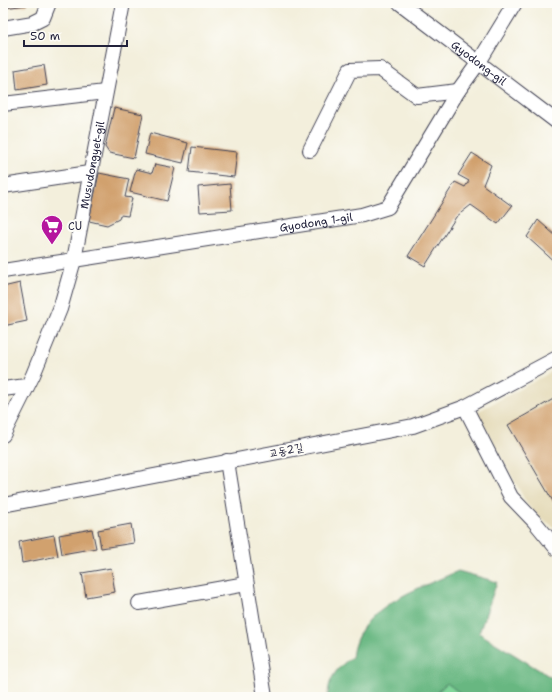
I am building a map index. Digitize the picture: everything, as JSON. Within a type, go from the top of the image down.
[{"type":"street","points":[[3,28],[33,23],[43,18],[49,3]]},
{"type":"street","name":"Musudongyet-gil","points":[[3,435],[60,309],[74,260],[89,173],[123,3]]},
{"type":"street","name":"Gyodong-gil","points":[[400,3],[557,122]]},
{"type":"street","name":"Gyodong 1-gil","points":[[3,271],[362,214],[388,207],[458,92],[479,62],[515,3]]},
{"type":"street","points":[[310,150],[350,70],[380,69],[417,96],[458,92]]},
{"type":"street","points":[[3,104],[105,92]]},
{"type":"street","points":[[3,186],[89,173]]},
{"type":"street","name":"교동2길","points":[[3,505],[413,426],[465,407],[557,358]]},
{"type":"street","points":[[3,389],[26,386]]},
{"type":"street","points":[[465,407],[511,497],[534,521],[557,549]]},
{"type":"street","points":[[227,461],[265,697]]},
{"type":"street","points":[[139,603],[246,584]]},
{"type":"shaded area","points":[[557,369],[557,529],[538,516],[527,504],[477,412]]},
{"type":"green space","points":[[458,571],[497,582],[479,633],[557,681],[557,697],[465,697],[447,683],[432,697],[328,697],[328,690],[334,674],[352,657],[357,639],[365,625],[377,612],[408,593]]},
{"type":"green space","points":[[447,683],[465,697],[432,697]]},
{"type":"building","points":[[3,3],[27,3],[27,5],[4,8]]},
{"type":"building","points":[[44,65],[47,85],[17,90],[15,70]]},
{"type":"building","points":[[114,108],[143,114],[134,158],[109,153],[105,147]]},
{"type":"building","points":[[150,133],[188,143],[183,163],[145,154]]},
{"type":"building","points":[[192,147],[237,152],[234,177],[189,172]]},
{"type":"building","points":[[472,153],[491,165],[483,185],[512,206],[498,224],[471,205],[456,217],[425,266],[408,256],[455,182],[465,187],[469,181],[458,175]]},
{"type":"building","points":[[155,164],[175,168],[167,201],[130,192],[136,169],[152,173]]},
{"type":"building","points":[[99,173],[129,179],[125,197],[132,198],[128,216],[120,215],[119,219],[107,225],[89,221]]},
{"type":"building","points":[[230,184],[232,210],[200,212],[198,187]]},
{"type":"building","points":[[538,220],[557,237],[557,264],[527,237]]},
{"type":"building","points":[[20,283],[27,321],[3,326],[3,287]]},
{"type":"building","points":[[557,397],[557,501],[554,503],[508,425]]},
{"type":"building","points":[[131,524],[134,543],[101,548],[98,530]]},
{"type":"building","points":[[92,529],[96,548],[62,554],[59,535]]},
{"type":"building","points":[[54,535],[58,556],[22,563],[19,542]]},
{"type":"building","points":[[111,568],[115,592],[86,597],[82,573]]},
{"type":"place","name":"CU","points":[[52,246]]}]
